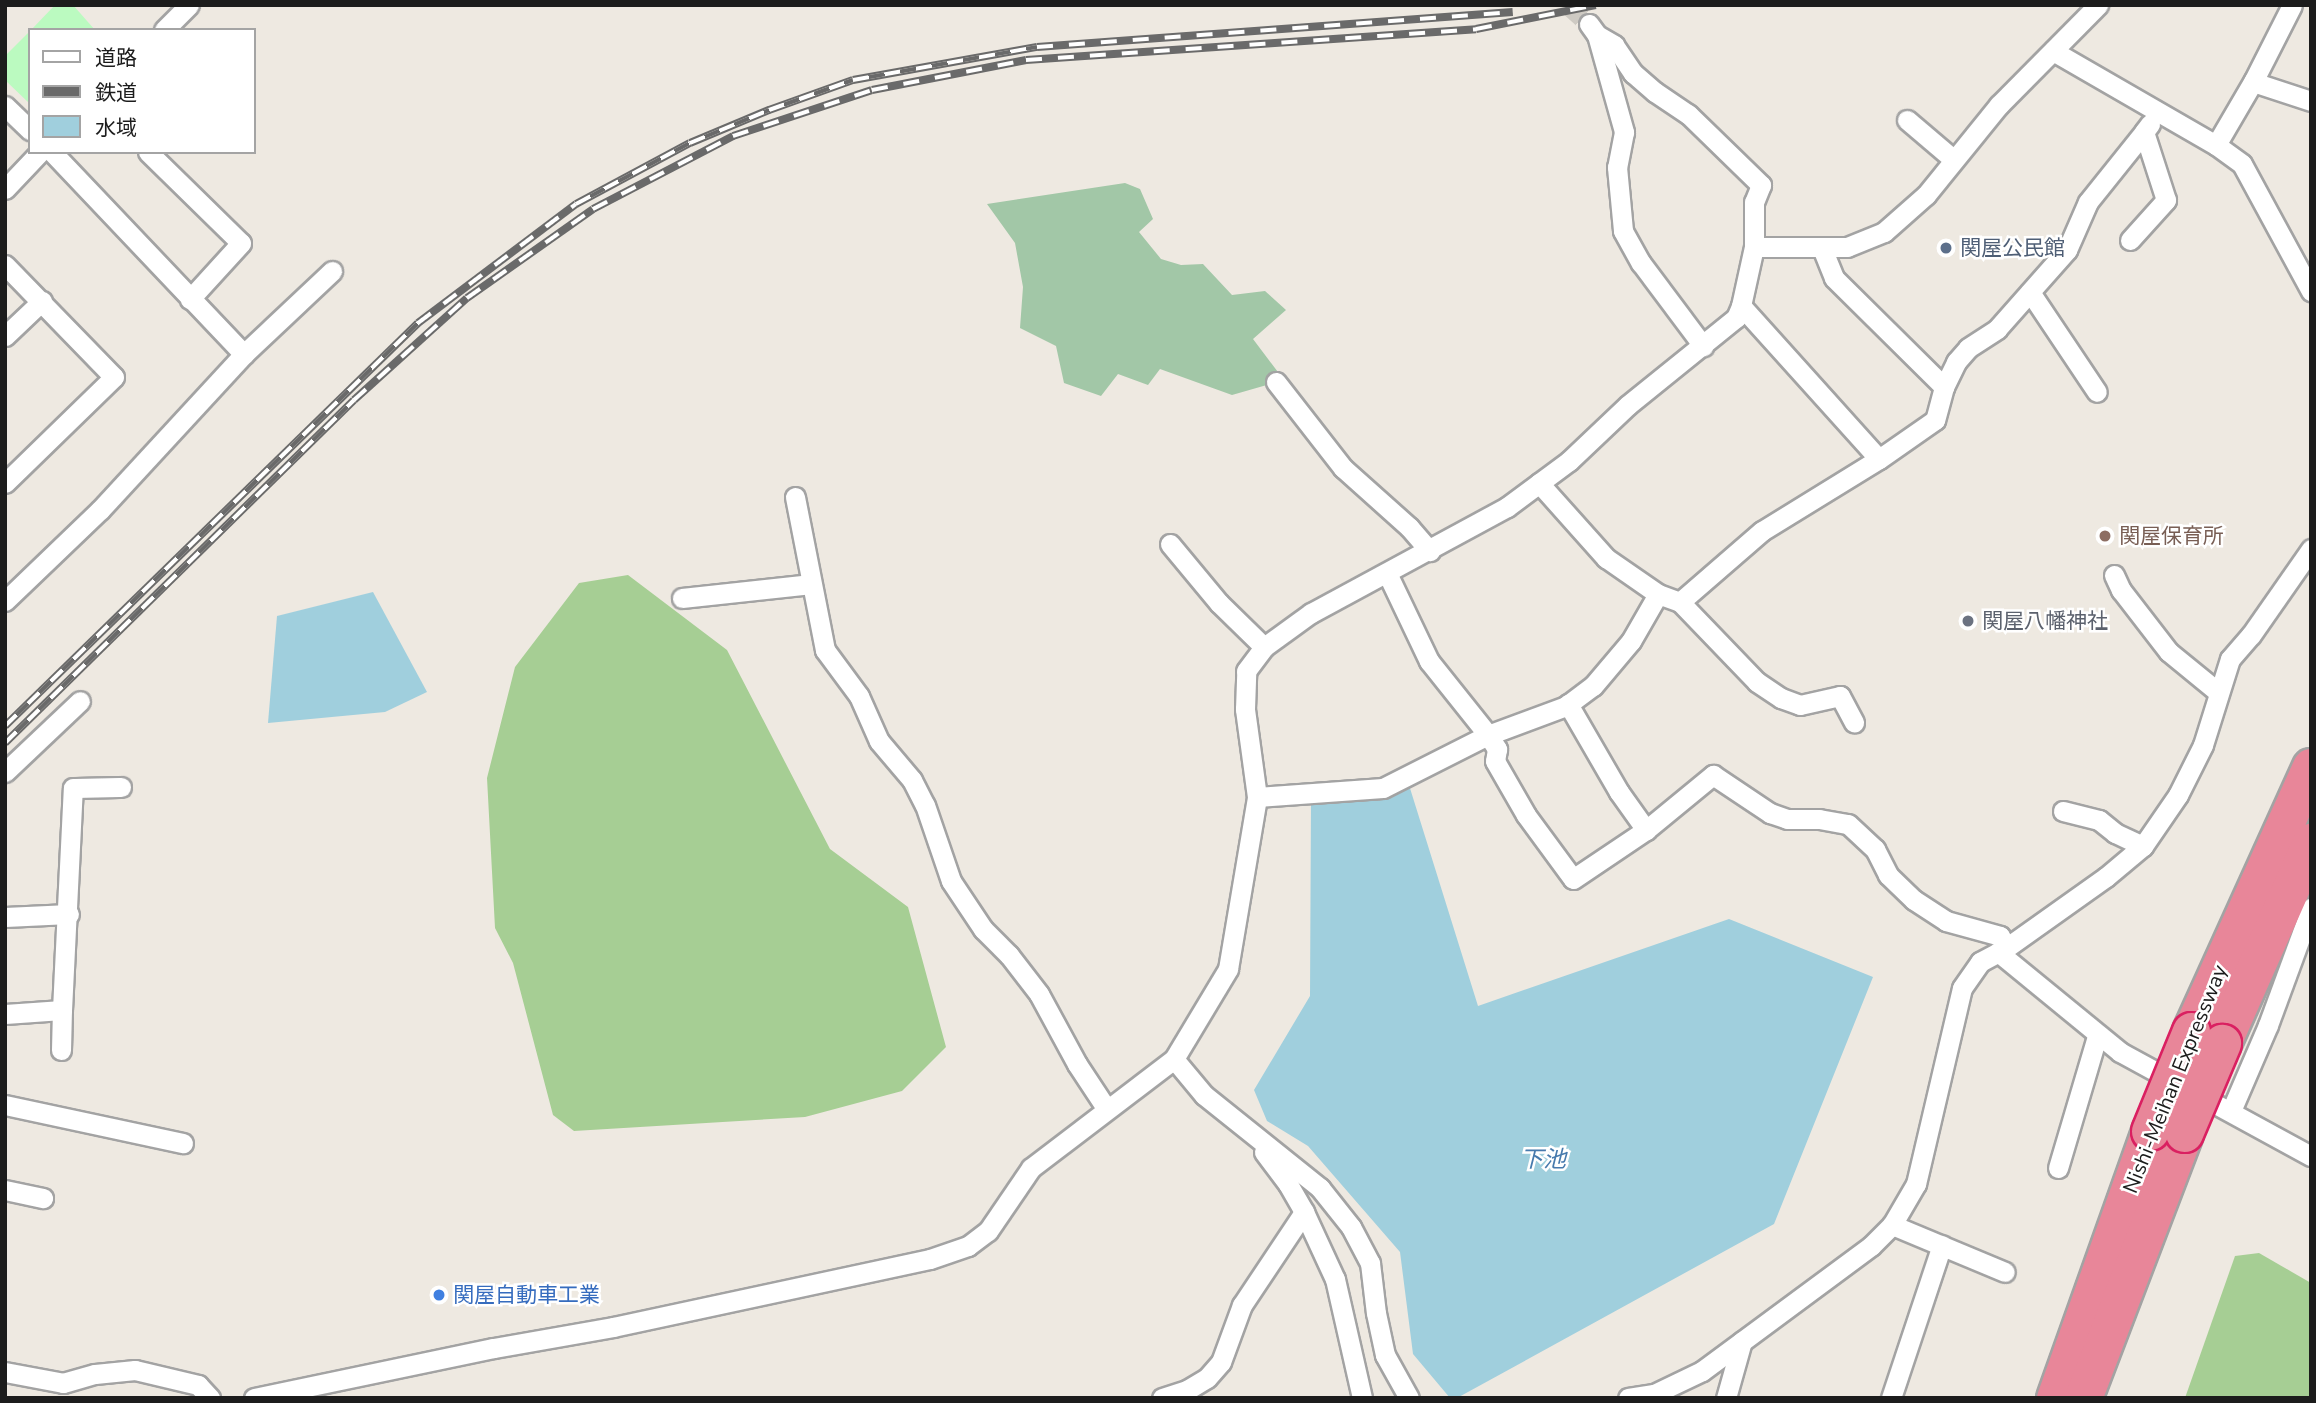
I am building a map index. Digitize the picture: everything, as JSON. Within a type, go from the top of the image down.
[{"type":"highway","name":"Nishi-Meihan Expressway","points":[[2054,1398],[2207,1037],[2311,767]]},
{"type":"highway","name":"Nishi-Meihan Expressway","points":[[2207,1037],[2311,842]]},
{"type":"highway","name":"Nishi-Meihan Expressway","points":[[2083,1398],[2167,1132]]},
{"type":"street","points":[[166,28],[189,5]]},
{"type":"street","points":[[1754,247],[1847,247],[1884,232],[1926,195],[1999,105],[2098,5]]},
{"type":"street","points":[[2216,145],[2253,82],[2292,5]]},
{"type":"street","points":[[254,1398],[494,1348],[613,1327],[930,1259],[968,1246],[988,1231],[1031,1168],[1106,1108],[1174,1059],[1228,969],[1257,797],[1245,709],[1246,671],[1264,647],[1311,613],[1507,507],[1569,461],[1628,405],[1703,346],[1736,318],[1741,306],[1754,247],[1754,202],[1761,185],[1688,114],[1654,92],[1633,73],[1614,45],[1593,29],[1624,132],[1617,167],[1623,230],[1641,263],[1703,346]]},
{"type":"street","points":[[2053,51],[2216,145],[2242,164],[2305,268],[2311,291]]},
{"type":"street","points":[[2253,82],[2311,101]]},
{"type":"street","points":[[5,106],[28,128]]},
{"type":"street","points":[[1680,602],[1762,531],[1935,420],[1944,387],[1956,362],[1968,348],[1997,329],[2067,250],[2088,202],[2159,111]]},
{"type":"street","points":[[1908,120],[1953,159]]},
{"type":"street","points":[[2130,240],[2166,200],[2144,132]]},
{"type":"street","points":[[5,188],[38,154]]},
{"type":"street","points":[[54,154],[244,354]]},
{"type":"street","points":[[150,154],[241,243],[190,299]]},
{"type":"street","points":[[1822,248],[1834,278],[1944,387]]},
{"type":"street","points":[[5,265],[114,377],[5,483]]},
{"type":"street","points":[[5,601],[100,510],[244,354],[332,271]]},
{"type":"street","points":[[2030,292],[2097,392]]},
{"type":"street","points":[[5,336],[42,301]]},
{"type":"street","points":[[1741,306],[1878,459]]},
{"type":"street","points":[[1276,382],[1343,468],[1409,527],[1430,551]]},
{"type":"street","points":[[1539,483],[1606,558],[1658,594],[1680,602],[1757,682],[1781,698],[1800,705],[1840,696],[1854,722]]},
{"type":"street","points":[[795,497],[825,650],[859,696],[879,741],[912,780],[925,805],[951,881],[983,929],[1009,955],[1039,994],[1077,1065],[1106,1108]]},
{"type":"street","points":[[1170,544],[1219,603],[1264,647]]},
{"type":"street","points":[[1628,1398],[1654,1394],[1678,1385],[1871,1246],[1892,1225],[1916,1184],[1962,988],[1980,962],[2002,950],[2106,877],[2143,846],[2178,795],[2203,745],[2230,659],[2251,635],[2311,549]]},
{"type":"street","points":[[1387,573],[1429,661],[1488,735],[1497,749],[1495,761],[1527,815],[1573,879],[1646,830],[1713,775],[1770,813],[1787,819],[1819,819],[1849,824],[1875,849],[1888,874],[1914,900],[1946,921],[2000,936],[2002,950],[2097,1035],[2147,1069],[2235,1103],[2311,1156]]},
{"type":"street","points":[[2114,575],[2121,590],[2169,652],[2218,692]]},
{"type":"street","points":[[682,598],[811,584]]},
{"type":"street","points":[[1257,797],[1383,788],[1488,735],[1568,704],[1613,666],[1658,594]]},
{"type":"street","points":[[5,772],[80,701]]},
{"type":"street","points":[[1568,704],[1619,792],[1646,830]]},
{"type":"street","points":[[61,1050],[73,788],[121,787]]},
{"type":"street","points":[[2063,811],[2099,820],[2115,833],[2143,846]]},
{"type":"street","points":[[2235,1103],[2311,908]]},
{"type":"street","points":[[5,917],[69,914]]},
{"type":"street","points":[[5,1014],[62,1010]]},
{"type":"street","points":[[2058,1168],[2097,1035]]},
{"type":"street","points":[[1174,1059],[1204,1095],[1320,1188],[1351,1227],[1370,1263],[1376,1313],[1385,1354],[1409,1398]]},
{"type":"street","points":[[5,1105],[183,1143]]},
{"type":"street","points":[[1250,1132],[1304,1212],[1335,1279],[1362,1398]]},
{"type":"street","points":[[5,1190],[43,1198]]},
{"type":"street","points":[[1162,1398],[1197,1384],[1221,1362],[1242,1306],[1304,1212]]},
{"type":"street","points":[[1892,1225],[2005,1272]]},
{"type":"street","points":[[1891,1398],[1942,1245]]},
{"type":"street","points":[[1726,1398],[1742,1341]]},
{"type":"street","points":[[5,1372],[63,1383],[94,1374],[135,1370],[198,1385],[210,1398]]},
{"type":"green space","points":[[55,5],[73,5],[93,28],[33,28]]},
{"type":"green space","points":[[28,33],[28,102],[5,80],[5,56]]},
{"type":"green space","points":[[1125,183],[1140,189],[1153,219],[1139,232],[1161,259],[1181,265],[1203,264],[1232,295],[1265,291],[1286,310],[1253,339],[1284,380],[1232,395],[1160,369],[1148,385],[1118,374],[1101,396],[1064,383],[1056,346],[1020,328],[1023,287],[1015,243],[987,204]]},
{"type":"green space","points":[[628,575],[727,650],[830,849],[908,907],[946,1047],[902,1091],[805,1117],[574,1131],[553,1115],[513,963],[495,928],[487,778],[515,667],[579,583]]},
{"type":"green space","points":[[2259,1253],[2311,1283],[2311,1398],[2185,1398],[2235,1256]]},
{"type":"water","points":[[373,592],[427,692],[385,712],[268,723],[277,616]]},
{"type":"water","name":"下池","points":[[1409,785],[1478,1006],[1729,919],[1873,977],[1774,1224],[1457,1398],[1450,1398],[1413,1354],[1400,1252],[1308,1146],[1267,1121],[1254,1090],[1310,996],[1311,800],[1382,800]]},
{"type":"tunnel","points":[[1568,5],[1589,24]]},
{"type":"railway","points":[[5,743],[354,400],[467,298],[593,209],[733,136],[872,90],[1026,60],[1476,29],[1596,5]]},
{"type":"railway","points":[[5,726],[418,323],[576,204],[690,143],[769,110],[853,80],[1037,47],[1513,12]]},
{"type":"place","name":"関屋公民館","points":[[1946,248]]},
{"type":"place","name":"関屋保育所","points":[[2105,536]]},
{"type":"place","name":"関屋八幡神社","points":[[1968,621]]},
{"type":"place","name":"関屋自動車工業","points":[[439,1295]]}]
